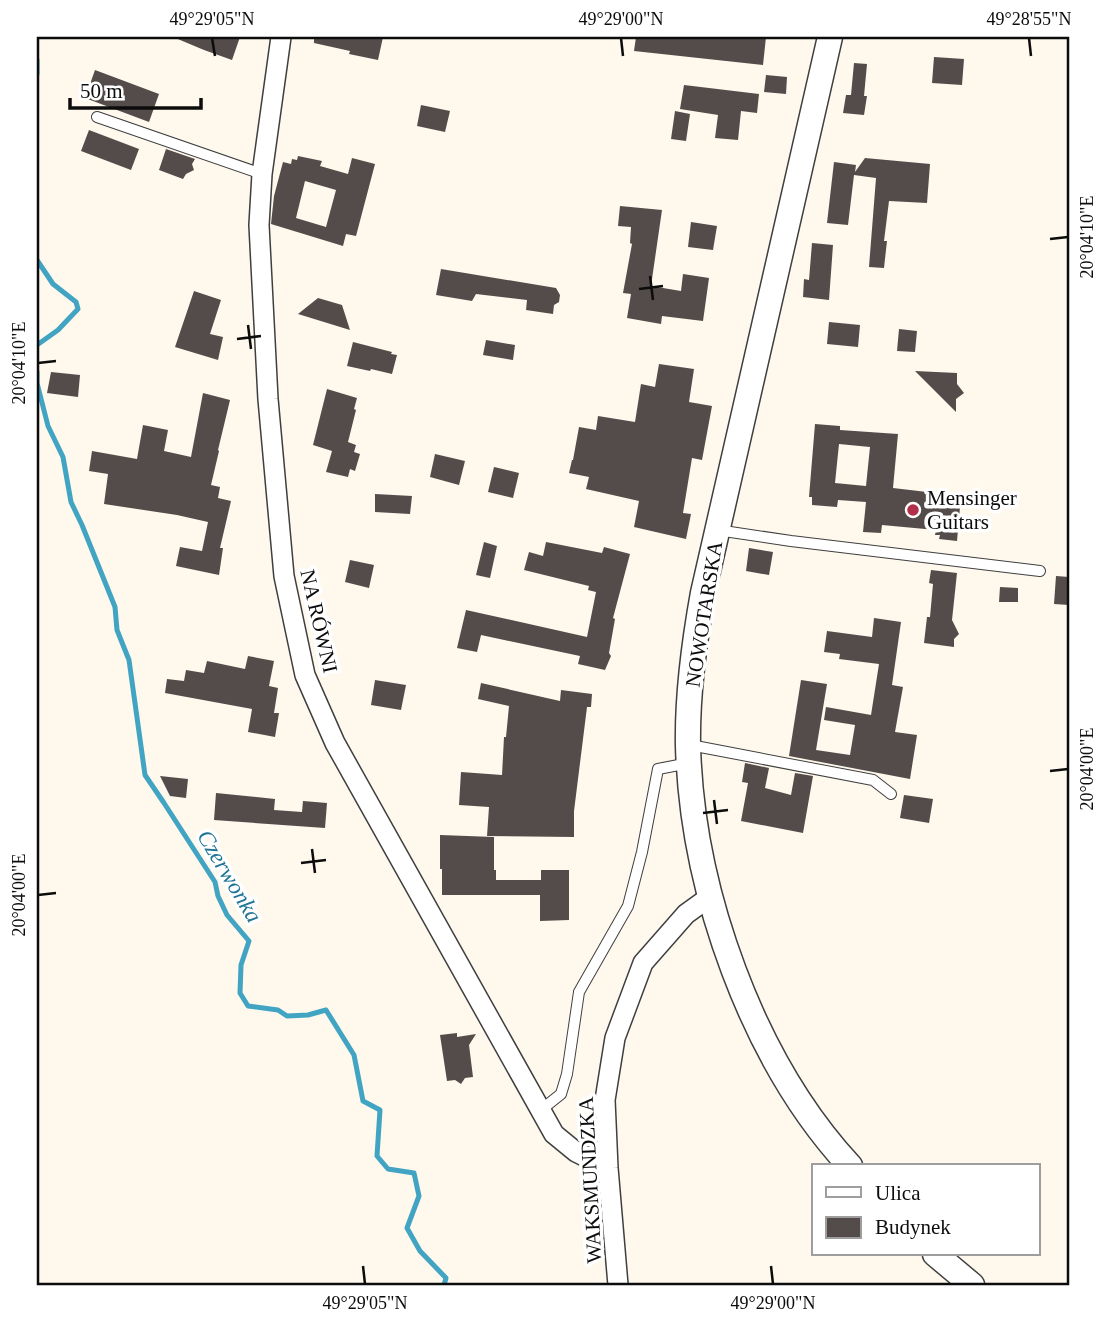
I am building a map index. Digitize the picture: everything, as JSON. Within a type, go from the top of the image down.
[{"type":"street","name":"NA RÓWNI","points":[[281,37],[262,174],[259,225],[268,399],[284,576],[305,675],[335,743],[554,1134],[576,1152],[608,1168]]},
{"type":"street","name":"NOWOTARSKA","points":[[830,37],[695,637],[689,754],[699,845],[732,968],[779,1068],[808,1114],[848,1164]]},
{"type":"street","name":"WAKSMUNDZKA","points":[[618,1285],[605,1100],[615,1038],[643,962],[686,914],[711,896]]},
{"type":"street","points":[[937,1256],[972,1285]]},
{"type":"lane","points":[[97,117],[262,174]]},
{"type":"lane","points":[[717,530],[1040,571]]},
{"type":"lane","points":[[541,1110],[561,1094],[567,1074],[579,992],[628,906],[642,852],[658,769],[689,754],[873,780],[891,794]]},
{"type":"building","points":[[173,37],[240,37],[232,60]]},
{"type":"building","points":[[314,37],[383,37],[378,60],[314,43]]},
{"type":"building","points":[[636,37],[766,37],[763,65],[634,51]]},
{"type":"building","points":[[934,57],[964,59],[962,85],[932,83]]},
{"type":"building","points":[[854,63],[867,64],[864,115],[843,113],[846,95],[851,95]]},
{"type":"building","points":[[95,70],[159,94],[149,122],[85,98]]},
{"type":"building","points":[[766,75],[787,77],[786,94],[764,92]]},
{"type":"building","points":[[684,85],[759,94],[757,113],[741,111],[738,140],[715,138],[718,115],[680,109]]},
{"type":"building","points":[[421,105],[450,111],[445,132],[417,126]]},
{"type":"building","points":[[675,111],[690,114],[686,141],[671,139]]},
{"type":"building","points":[[89,130],[139,149],[131,170],[81,151]]},
{"type":"building","points":[[166,149],[195,159],[192,164],[194,170],[183,179],[159,170]]},
{"type":"building","points":[[298,156],[322,161],[320,166],[348,174],[352,158],[375,164],[356,236],[346,234],[343,246],[271,224],[274,196],[283,162],[291,164],[292,159],[297,160]],"holes":[[[305,181],[336,190],[326,227],[296,218]]]},
{"type":"building","points":[[865,158],[930,164],[927,203],[889,201],[884,268],[869,267],[876,178],[854,175],[848,225],[827,223],[834,162],[856,165],[855,172]]},
{"type":"building","points":[[620,206],[662,210],[651,286],[681,291],[683,274],[709,278],[703,321],[662,316],[661,324],[627,318],[631,294],[623,293],[632,244],[631,227],[618,226]]},
{"type":"building","points":[[691,222],[717,226],[713,250],[688,247]]},
{"type":"building","points":[[812,243],[833,245],[829,300],[803,297],[804,279],[809,280]]},
{"type":"building","points":[[441,269],[556,288],[560,295],[559,302],[554,305],[553,314],[526,310],[527,300],[476,294],[472,301],[436,295]]},
{"type":"building","points":[[194,291],[221,300],[210,334],[223,337],[218,360],[175,347]]},
{"type":"building","points":[[318,298],[342,305],[350,330],[298,314]]},
{"type":"building","points":[[829,322],[860,325],[858,347],[827,344]]},
{"type":"building","points":[[899,329],[917,331],[915,352],[897,351]]},
{"type":"building","points":[[486,340],[515,345],[513,360],[483,355]]},
{"type":"building","points":[[353,342],[397,355],[392,374],[347,366]]},
{"type":"building","points":[[659,364],[694,369],[689,402],[712,406],[702,460],[692,458],[683,513],[691,514],[686,539],[634,527],[639,501],[586,489],[589,477],[569,473],[579,427],[596,430],[598,416],[635,422],[641,384],[655,387]]},
{"type":"building","points":[[915,371],[957,373],[957,384],[964,393],[956,399],[956,412]]},
{"type":"building","points":[[51,372],[80,375],[78,397],[47,393]]},
{"type":"building","points":[[327,389],[357,398],[348,442],[356,445],[354,452],[360,454],[355,471],[350,469],[348,477],[326,472],[332,451],[313,445]]},
{"type":"building","points":[[203,393],[230,400],[211,485],[220,487],[218,498],[231,501],[220,548],[223,548],[219,575],[176,566],[180,547],[202,551],[208,522],[104,504],[108,474],[89,471],[92,451],[137,459],[143,425],[168,430],[164,451],[191,457]]},
{"type":"building","points":[[815,424],[840,426],[840,430],[898,434],[893,488],[961,496],[957,541],[939,539],[940,535],[935,535],[936,530],[882,525],[881,533],[863,532],[866,502],[838,500],[837,507],[812,505],[812,497],[809,497]],"holes":[[[839,444],[870,447],[866,486],[835,483]]]},
{"type":"building","points":[[435,454],[465,461],[459,485],[430,477]]},
{"type":"building","points":[[494,467],[519,473],[513,498],[488,492]]},
{"type":"building","points":[[375,494],[412,496],[410,514],[375,512]]},
{"type":"building","points":[[484,542],[497,546],[490,578],[476,575]]},
{"type":"building","points":[[546,542],[602,553],[604,547],[630,554],[613,618],[615,619],[609,653],[611,656],[605,670],[578,664],[580,656],[481,635],[477,652],[457,648],[466,610],[587,637],[596,592],[588,590],[589,586],[524,570],[529,552],[543,556]]},
{"type":"building","points":[[749,548],[773,552],[769,575],[746,571]]},
{"type":"building","points":[[350,560],[374,565],[369,588],[345,582]]},
{"type":"building","points":[[931,570],[957,573],[952,620],[959,634],[954,639],[954,647],[924,643],[927,617],[930,617],[933,584],[929,583]]},
{"type":"building","points":[[1056,576],[1069,577],[1069,605],[1054,604]]},
{"type":"building","points":[[1000,587],[1018,588],[1018,602],[999,602]]},
{"type":"building","points":[[874,618],[901,622],[892,685],[903,687],[895,732],[917,735],[910,779],[789,756],[801,680],[827,684],[816,750],[850,755],[855,725],[824,720],[826,707],[871,715],[879,664],[839,659],[840,654],[824,652],[827,631],[872,637]]},
{"type":"building","points":[[248,656],[274,661],[269,686],[278,688],[274,713],[279,713],[275,737],[248,732],[252,709],[165,693],[167,679],[184,681],[186,670],[204,673],[207,661],[245,669]]},
{"type":"building","points":[[375,680],[406,685],[401,710],[371,705]]},
{"type":"building","points":[[481,683],[560,701],[561,690],[592,694],[591,707],[587,707],[574,811],[574,837],[487,836],[489,807],[459,805],[461,772],[502,775],[509,706],[478,699]]},
{"type":"building","points":[[745,763],[769,768],[765,788],[791,795],[795,773],[813,776],[803,833],[741,821],[748,783],[742,782]]},
{"type":"building","points":[[160,776],[188,779],[186,798],[170,796]]},
{"type":"building","points":[[216,793],[275,799],[274,810],[302,812],[303,801],[327,803],[325,828],[214,820]]},
{"type":"building","points":[[904,795],[933,799],[929,823],[900,818]]},
{"type":"building","points":[[440,835],[494,837],[496,880],[541,880],[541,870],[569,870],[569,920],[540,921],[540,895],[442,895]]},
{"type":"building","points":[[457,1033],[457,1037],[476,1034],[469,1045],[473,1077],[465,1078],[461,1084],[455,1080],[447,1081],[440,1035]]},
{"type":"waterway","name":"Czerwonka","points":[[37,60],[37,74]]},
{"type":"waterway","name":"Czerwonka","points":[[37,260],[53,284],[76,302],[78,309],[58,330],[37,345]]},
{"type":"waterway","name":"Czerwonka","points":[[37,372],[37,383],[48,426],[63,457],[71,502],[115,607],[117,630],[129,660],[145,775],[215,882],[227,915],[249,941],[241,965],[240,993],[248,1006],[278,1010],[287,1016],[308,1015],[326,1010],[354,1055],[363,1101],[380,1110],[377,1156],[388,1169],[414,1173],[419,1196],[407,1228],[420,1251],[446,1278],[444,1285]]},
{"type":"place","name":"Mensinger Guitars","points":[[913,510]]}]
